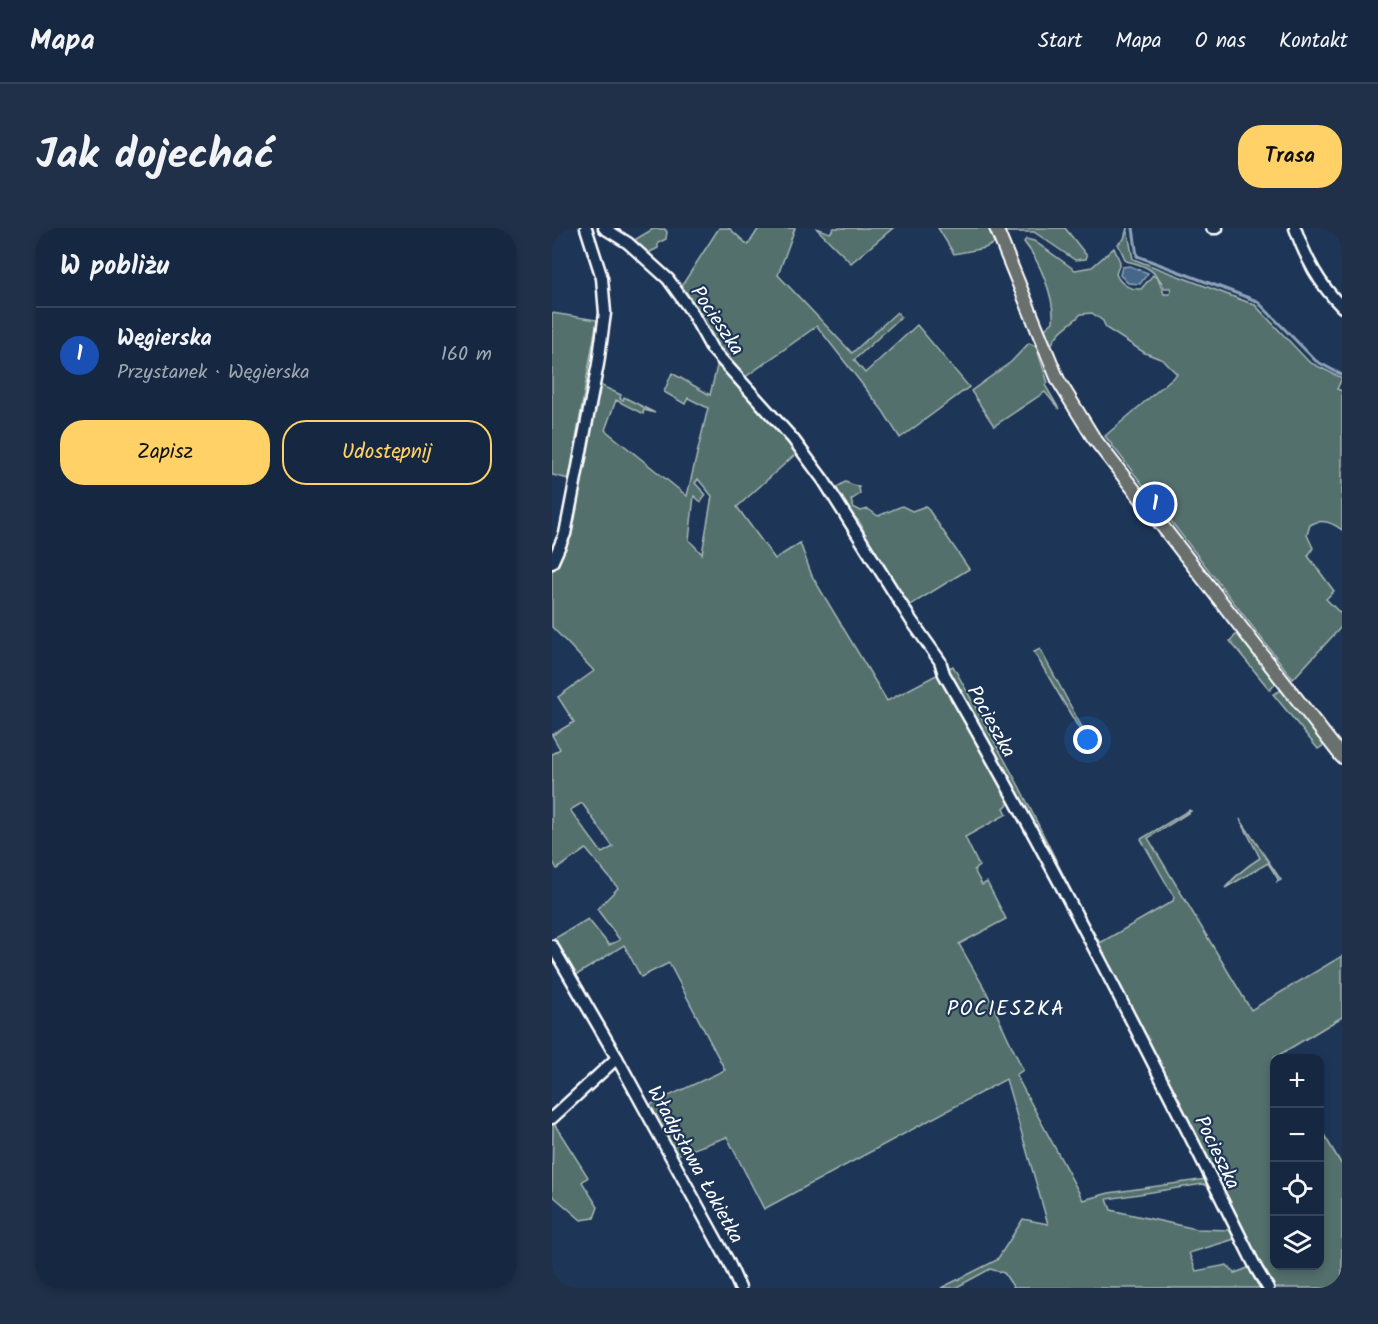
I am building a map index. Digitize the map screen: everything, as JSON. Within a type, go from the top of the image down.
[{"type":"main road","points":[[996,228],[1044,350],[1058,380],[1083,421],[1342,757]]},
{"type":"street","points":[[552,563],[565,534],[598,364],[605,313],[602,278],[586,228]]},
{"type":"street","name":"Pocieszka","points":[[604,228],[628,243],[668,279],[691,311],[712,350],[793,439],[824,481],[911,620],[940,661],[1137,1030],[1268,1288]]},
{"type":"street","points":[[1212,228],[1217,228]]},
{"type":"street","points":[[1295,228],[1305,257],[1319,281],[1342,307]]},
{"type":"street","name":"Władysława Łokietka","points":[[552,946],[617,1058],[728,1261],[740,1288]]},
{"type":"street","points":[[552,1118],[617,1058]]},
{"type":"green space","points":[[719,228],[729,228],[748,245],[759,228],[795,228],[778,275],[852,353],[897,312],[901,317],[854,360],[865,373],[917,325],[969,387],[900,438],[883,411],[817,326],[744,378],[806,445],[804,447],[719,355],[679,290]]},
{"type":"green space","points":[[816,228],[830,233],[834,228],[893,228],[851,263]]},
{"type":"green space","points":[[938,228],[990,228],[995,243],[985,248],[954,254]]},
{"type":"green space","points":[[1006,228],[1065,228],[1087,256],[1086,259],[1075,260],[1034,232],[1007,232]]},
{"type":"green space","points":[[1127,228],[1133,259],[1255,305],[1309,362],[1342,378],[1337,389],[1342,391],[1342,530],[1322,521],[1310,525],[1307,535],[1313,548],[1308,556],[1334,591],[1326,599],[1342,615],[1342,626],[1293,679],[1105,436],[1177,374],[1163,360],[1145,353],[1106,328],[1103,321],[1092,313],[1081,314],[1060,332],[1051,346],[1045,329],[1053,322],[1049,290],[1035,259],[1024,242],[1026,239],[1034,241],[1075,270],[1092,267],[1114,248],[1120,262],[1116,274],[1123,283],[1129,287],[1141,289],[1153,275],[1158,279],[1164,294],[1170,294],[1171,288],[1164,288],[1158,277],[1154,273],[1139,264],[1126,261],[1118,244],[1124,239]]},
{"type":"green space","points":[[653,229],[665,229],[667,232],[666,239],[658,243],[658,248],[650,252],[650,257],[634,243],[636,239]]},
{"type":"green space","points":[[552,313],[597,320],[569,479],[552,475]]},
{"type":"green space","points":[[1029,343],[1036,346],[1048,383],[1045,385],[1059,409],[1045,392],[994,426],[971,391],[1011,362]]},
{"type":"green space","points":[[718,362],[799,451],[737,507],[775,559],[800,543],[812,576],[887,701],[942,672],[1009,803],[1004,808],[1007,814],[965,837],[979,866],[974,870],[982,885],[987,882],[1006,919],[959,944],[986,991],[1023,1070],[1016,1075],[1083,1200],[1109,1193],[1206,1179],[1210,1187],[1203,1184],[1107,1199],[1111,1210],[1196,1229],[1232,1230],[1238,1238],[1189,1253],[1196,1271],[1227,1265],[1235,1273],[1253,1266],[1265,1288],[1014,1288],[1004,1273],[990,1269],[955,1288],[941,1288],[997,1260],[1023,1219],[1048,1224],[1006,1079],[764,1209],[727,1137],[674,1156],[647,1106],[725,1070],[669,963],[641,977],[624,945],[575,976],[552,940],[588,919],[609,945],[620,940],[597,909],[618,888],[586,849],[557,869],[552,860],[552,754],[560,749],[552,735],[574,722],[558,697],[594,671],[552,627],[552,571],[587,439],[590,439],[598,384],[621,395],[620,399],[623,400],[624,397],[655,413],[644,410],[643,414],[616,400],[605,430],[687,496],[708,408],[688,398],[685,404],[664,392],[672,373],[710,395]],"holes":[[[698,479],[712,496],[702,554],[689,540],[694,496],[701,502],[706,495],[695,483]],[[582,803],[613,847],[602,853],[570,810]]]},
{"type":"green space","points":[[845,482],[859,487],[860,494],[851,500],[853,507],[861,511],[868,509],[878,516],[902,506],[912,511],[926,506],[969,569],[909,606],[862,526],[840,500],[837,487]]},
{"type":"green space","points":[[1238,633],[1276,683],[1270,690],[1230,641]]},
{"type":"green space","points":[[1040,649],[1084,731],[1081,732],[1034,652]]},
{"type":"green space","points":[[953,666],[1020,788],[1100,943],[1173,901],[1174,897],[1141,839],[1189,810],[1191,811],[1148,838],[1251,1010],[1342,956],[1342,1017],[1281,1054],[1270,1054],[1270,1270],[1324,1270],[1324,1135],[1342,1165],[1342,1288],[1272,1288],[1229,1208],[1209,1159],[947,669]]},
{"type":"green space","points":[[1282,690],[1324,745],[1318,749],[1273,694]]},
{"type":"green space","points":[[1240,819],[1281,880],[1277,882],[1278,879],[1268,863],[1225,888],[1242,871],[1260,858]]},
{"type":"green space","points":[[553,1122],[588,1177],[582,1182],[598,1207],[594,1218],[581,1220],[552,1195]]},
{"type":"water","points":[[1130,266],[1148,273],[1140,284],[1128,283],[1120,275],[1122,267]]},
{"type":"waterway","points":[[1133,228],[1137,256],[1257,301],[1316,361],[1342,375]]},
{"type":"place","name":"Węgierska","points":[[1155,504]]},
{"type":"district","name":"POCIESZKA","points":[[1006,1008]]}]
